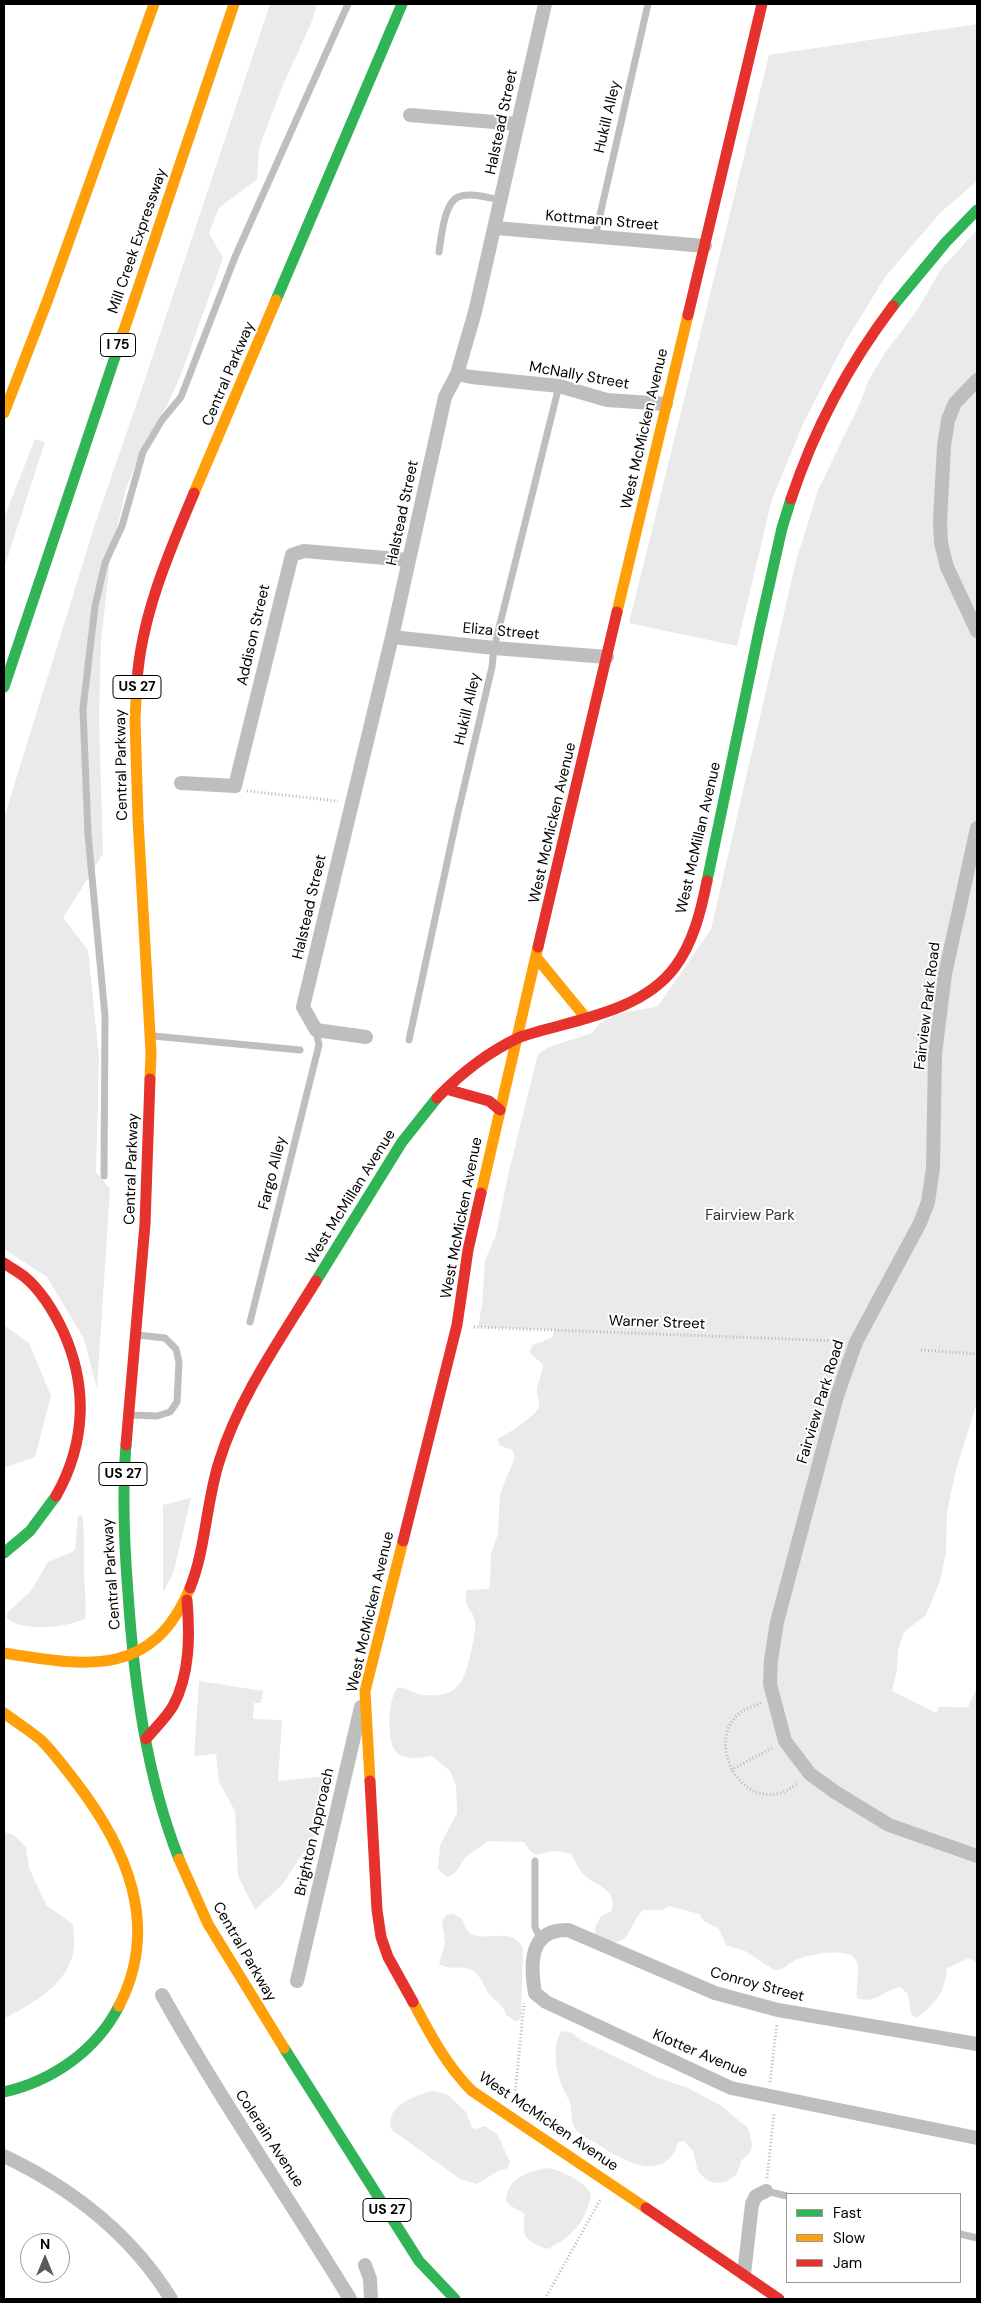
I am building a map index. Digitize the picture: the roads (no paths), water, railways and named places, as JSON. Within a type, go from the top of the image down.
[{"type":"main road","points":[[4,413],[48,299],[154,4]]},
{"type":"main road","name":"Mill Creek Expressway","points":[[4,687],[234,4]]},
{"type":"main road","name":"Central Parkway","points":[[402,4],[165,563],[149,618],[138,667],[135,719],[138,818],[150,1036],[144,1224],[123,1479],[122,1526],[132,1656],[146,1740],[158,1797],[171,1838],[191,1888],[208,1924],[242,1983],[419,2261],[456,2299]]},
{"type":"main road","name":"West McMicken Avenue","points":[[762,4],[516,1039],[468,1250],[457,1326],[364,1691],[377,1910],[382,1937],[396,1975],[440,2052],[456,2075],[472,2091],[779,2299]]},
{"type":"main road","name":"West McMillan Avenue","points":[[132,1656],[167,1632],[187,1600],[196,1569],[215,1472],[247,1398],[394,1152],[446,1089],[471,1066],[516,1039],[613,1010],[644,994],[664,980],[688,948],[706,890],[759,626],[784,520],[806,462],[855,364],[881,322],[909,284],[958,228],[977,210]]},
{"type":"main road","points":[[536,956],[552,980],[586,1018]]},
{"type":"main road","points":[[446,1089],[489,1101],[500,1110]]},
{"type":"main road","points":[[4,1262],[26,1278],[42,1296],[69,1339],[80,1373],[83,1402],[76,1450],[59,1495],[45,1515],[16,1544],[4,1553]]},
{"type":"main road","points":[[146,1740],[172,1707],[181,1683],[190,1625],[187,1600]]},
{"type":"main road","points":[[4,1653],[91,1663],[132,1656]]},
{"type":"main road","points":[[4,1713],[41,1741],[92,1802],[115,1840],[129,1870],[136,1897],[139,1926],[138,1948],[131,1979],[119,2007],[106,2027],[84,2052],[63,2068],[38,2082],[4,2092]]},
{"type":"street","name":"Halstead Street","points":[[316,1030],[303,1006],[392,637],[445,398],[457,374],[496,228],[545,4]]},
{"type":"street","points":[[410,115],[518,124]]},
{"type":"street","name":"Kottmann Street","points":[[496,228],[705,246]]},
{"type":"street","name":"McNally Street","points":[[457,374],[471,378],[559,386],[607,400],[666,404]]},
{"type":"street","points":[[977,380],[959,398],[948,420],[944,446],[940,521],[941,543],[947,567],[977,630]]},
{"type":"street","name":"Addison Street","points":[[181,783],[235,786],[292,555],[304,551],[409,560]]},
{"type":"street","name":"Eliza Street","points":[[392,637],[494,648],[607,657]]},
{"type":"street","name":"Fairview Park Road","points":[[977,828],[945,974],[935,1054],[933,1168],[928,1202],[920,1223],[856,1342],[837,1396],[777,1622],[771,1660],[770,1684],[785,1741],[810,1774],[835,1792],[889,1825],[977,1856]]},
{"type":"street","points":[[316,1030],[366,1037]]},
{"type":"street","name":"Brighton Approach","points":[[297,1981],[364,1691]]},
{"type":"street","name":"Conroy Street","points":[[540,1938],[549,1932],[568,1930],[714,1993],[778,2010],[977,2044]]},
{"type":"street","name":"Klotter Avenue","points":[[540,1938],[535,1949],[533,1980],[535,1993],[546,2002],[732,2088],[768,2097],[977,2138]]},
{"type":"street","name":"Colerain Avenue","points":[[162,1995],[197,2058],[300,2216],[350,2299]]},
{"type":"street","points":[[4,2156],[45,2178],[98,2213],[142,2257],[171,2299]]},
{"type":"street","points":[[744,2274],[752,2204],[756,2196],[766,2191]]},
{"type":"street","points":[[365,2265],[370,2280],[371,2299]]},
{"type":"lane","points":[[104,1176],[105,1016],[88,834],[83,717],[94,606],[105,563],[122,526],[143,452],[162,420],[181,398],[235,257],[348,4]]},
{"type":"lane","name":"Hukill Alley","points":[[595,237],[648,4]]},
{"type":"lane","points":[[439,252],[448,208],[453,200],[463,196],[502,200]]},
{"type":"lane","name":"Hukill Alley","points":[[409,1040],[454,828],[492,667],[494,648],[559,386]]},
{"type":"lane","name":"Fargo Alley","points":[[250,1322],[319,1045],[316,1030]]},
{"type":"lane","points":[[150,1036],[300,1050]]},
{"type":"lane","points":[[128,1415],[157,1416],[170,1412],[177,1402],[179,1362],[176,1349],[165,1338],[135,1335]]},
{"type":"lane","points":[[535,1861],[535,1927],[540,1938]]},
{"type":"lane","points":[[766,2191],[786,2196]]},
{"type":"lane","points":[[961,2234],[977,2238]]},
{"type":"park label","name":"Fairview Park","points":[[750,1216]]}]
